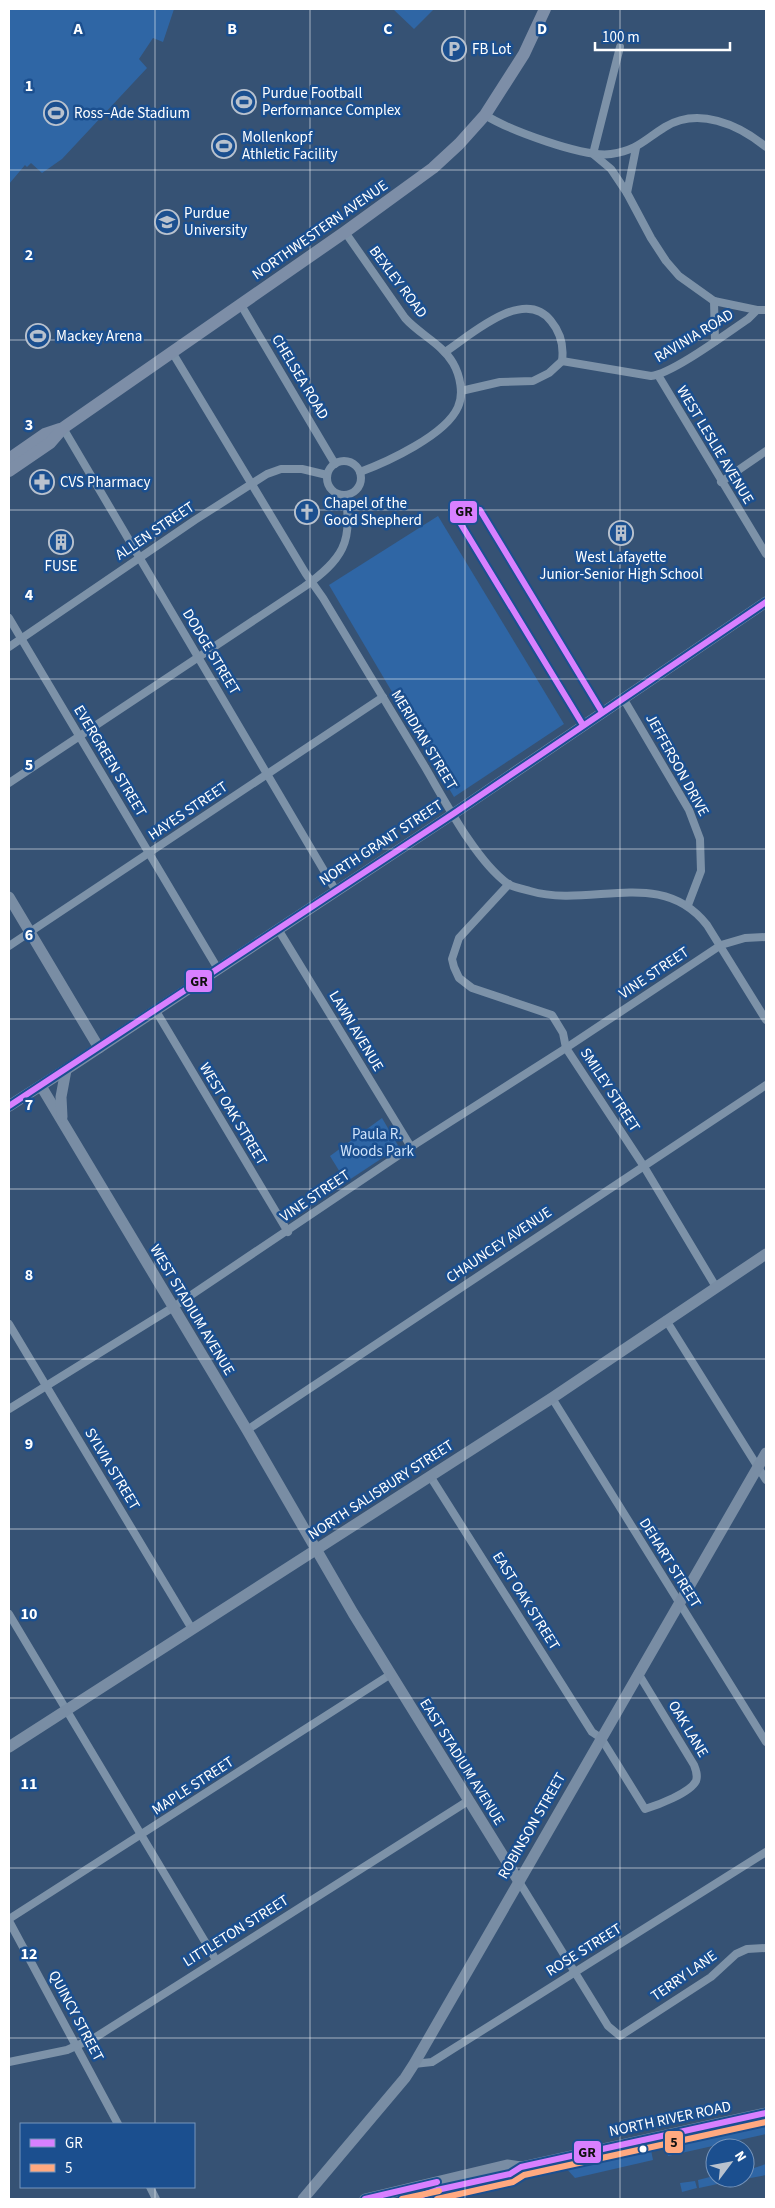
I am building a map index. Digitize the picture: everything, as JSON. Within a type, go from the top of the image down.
[{"type":"main road","name":"NORTHWESTERN AVENUE","points":[[9,471],[50,443],[63,428],[434,168],[485,115],[524,54],[545,9]]},
{"type":"main road","name":"NORTHWESTERN AVENUE","points":[[9,459],[45,434],[63,428]]},
{"type":"street","points":[[593,154],[620,47]]},
{"type":"street","points":[[485,115],[498,123],[593,154],[609,155],[636,148],[680,119],[700,117],[718,120],[737,128],[766,147]]},
{"type":"street","points":[[627,193],[636,148]]},
{"type":"street","points":[[593,154],[611,169],[666,260],[679,276],[714,301],[757,310],[766,310]]},
{"type":"street","name":"BEXLEY ROAD","points":[[345,232],[405,318],[445,352]]},
{"type":"street","points":[[714,301],[715,341]]},
{"type":"street","name":"CHELSEA ROAD","points":[[241,305],[335,464]]},
{"type":"street","points":[[360,472],[398,456],[451,418],[458,406],[461,391],[459,375],[445,352],[504,314],[517,309],[529,308],[536,310],[548,317],[556,326],[564,350],[562,361],[549,373],[533,381],[500,382],[461,391]]},
{"type":"street","name":"RAVINIA ROAD","points":[[562,361],[658,375],[715,341],[748,319],[757,310]]},
{"type":"street","name":"MERIDIAN STREET","points":[[172,352],[453,814],[488,864],[509,884],[553,896],[650,892],[676,898],[698,913],[766,1020]]},
{"type":"street","name":"WEST LESLIE AVENUE","points":[[658,375],[766,554]]},
{"type":"street","name":"DODGE STREET","points":[[63,428],[336,891]]},
{"type":"street","points":[[721,482],[766,452]]},
{"type":"street","points":[[350,462],[360,472],[358,487],[350,494],[345,495],[332,490],[327,480],[327,475],[335,464],[350,462]]},
{"type":"street","name":"ALLEN STREET","points":[[9,647],[267,474],[281,469],[302,469],[327,475]]},
{"type":"street","points":[[9,783],[311,582],[331,566],[345,543],[348,530],[349,515],[345,495]]},
{"type":"street","name":"NORTH GRANT STREET","points":[[9,1106],[453,814],[766,602]]},
{"type":"street","name":"EVERGREEN STREET","points":[[9,618],[218,969]]},
{"type":"street","name":"HAYES STREET","points":[[9,946],[383,698]]},
{"type":"street","name":"JEFFERSON DRIVE","points":[[623,698],[689,810],[700,839],[701,871],[688,905]]},
{"type":"street","name":"SMILEY STREET","points":[[509,884],[459,938],[452,959],[459,978],[472,988],[552,1015],[563,1033],[566,1048],[643,1165],[716,1287]]},
{"type":"street","points":[[9,897],[99,1048]]},
{"type":"street","name":"LAWN AVENUE","points":[[278,929],[411,1147]]},
{"type":"street","name":"VINE STREET","points":[[9,1409],[172,1308],[288,1232],[411,1147],[566,1048],[720,945],[745,938],[766,937]]},
{"type":"street","name":"WEST OAK STREET","points":[[156,1011],[288,1232]]},
{"type":"street","points":[[62,1122],[61,1097],[66,1070]]},
{"type":"street","name":"CHAUNCEY AVENUE","points":[[247,1430],[766,1085]]},
{"type":"street","name":"WEST STADIUM AVENUE","points":[[41,1086],[172,1308],[247,1430],[316,1550]]},
{"type":"street","name":"NORTH SALISBURY STREET","points":[[9,1748],[192,1628],[552,1398],[766,1254]]},
{"type":"street","points":[[666,1320],[766,1480]]},
{"type":"street","name":"SYLVIA STREET","points":[[9,1324],[192,1628]]},
{"type":"street","name":"DEHART STREET","points":[[552,1398],[766,1742]]},
{"type":"street","name":"ROBINSON STREET","points":[[303,2199],[405,2078],[414,2064],[518,1880],[766,1453]]},
{"type":"street","name":"EAST OAK STREET","points":[[430,1476],[592,1732],[600,1738]]},
{"type":"street","name":"EAST STADIUM AVENUE","points":[[316,1550],[574,1972],[608,2026],[620,2036]]},
{"type":"street","points":[[9,1614],[216,1960]]},
{"type":"street","name":"OAK LANE","points":[[600,1738],[645,1810],[684,1791],[696,1782],[697,1773],[694,1765],[638,1673]]},
{"type":"street","name":"MAPLE STREET","points":[[9,1920],[391,1674]]},
{"type":"street","name":"LITTLETON STREET","points":[[9,2062],[77,2046],[96,2037],[468,1800]]},
{"type":"street","name":"ROSE STREET","points":[[414,2064],[432,2062],[766,1852]]},
{"type":"street","name":"QUINCY STREET","points":[[9,1920],[117,2123]]},
{"type":"street","name":"TERRY LANE","points":[[620,2036],[711,1977],[736,1954],[747,1948],[766,1948]]},
{"type":"street","name":"NORTH RIVER ROAD","points":[[364,2199],[508,2164],[521,2166],[766,2113]]},
{"type":"street","name":"NORTH RIVER ROAD","points":[[412,2199],[437,2190],[510,2174],[521,2166]]},
{"type":"green space","name":"Ross–Ade Stadium","points":[[9,9],[174,9],[163,42],[153,38],[139,59],[147,68],[62,159],[42,173],[31,163],[27,167],[25,165],[9,184]]},
{"type":"green space","points":[[393,9],[434,9],[414,29]]},
{"type":"green space","points":[[438,516],[564,724],[454,797],[329,585]]},
{"type":"green space","name":"Paula R. Woods Park","points":[[382,1118],[399,1147],[346,1182],[330,1156]]},
{"type":"green space","points":[[766,2122],[766,2134],[748,2138],[705,2138],[705,2148],[668,2156],[664,2147],[669,2143]]},
{"type":"green space","points":[[648,2147],[651,2150],[653,2160],[575,2178],[564,2166]]},
{"type":"green space","points":[[766,2164],[766,2175],[755,2177],[755,2168]]},
{"type":"green space","points":[[705,2178],[705,2187],[699,2188],[698,2180]]},
{"type":"green space","points":[[695,2181],[697,2188],[682,2192],[680,2183]]},
{"type":"transit line","name":"GR","points":[[583,725],[456,516],[470,508],[480,510],[602,712]]},
{"type":"transit line","name":"GR","points":[[9,1106],[453,814],[766,602]]},
{"type":"transit line","name":"GR","points":[[411,2199],[437,2190],[510,2174],[521,2167],[766,2113]]},
{"type":"transit line","name":"5","points":[[437,2199],[513,2182],[524,2175],[766,2122]]},
{"type":"transit line","name":"GR","points":[[365,2199],[437,2182]]},
{"type":"transit line","name":"5","points":[[402,2199],[439,2191]]},
{"type":"place","name":"FB Lot","points":[[454,49]]},
{"type":"place","name":"Purdue Football Performance Complex","points":[[244,102]]},
{"type":"place","name":"Ross–Ade Stadium","points":[[56,113]]},
{"type":"place","name":"Mollenkopf Athletic Facility","points":[[224,146]]},
{"type":"place","name":"Purdue University","points":[[167,222]]},
{"type":"place","name":"Mackey Arena","points":[[38,336]]},
{"type":"place","name":"CVS Pharmacy","points":[[42,482]]},
{"type":"place","name":"Chapel of the Good Shepherd","points":[[307,512]]},
{"type":"place","name":"West Lafayette Junior-Senior High School","points":[[621,533]]},
{"type":"place","name":"FUSE","points":[[61,542]]}]
